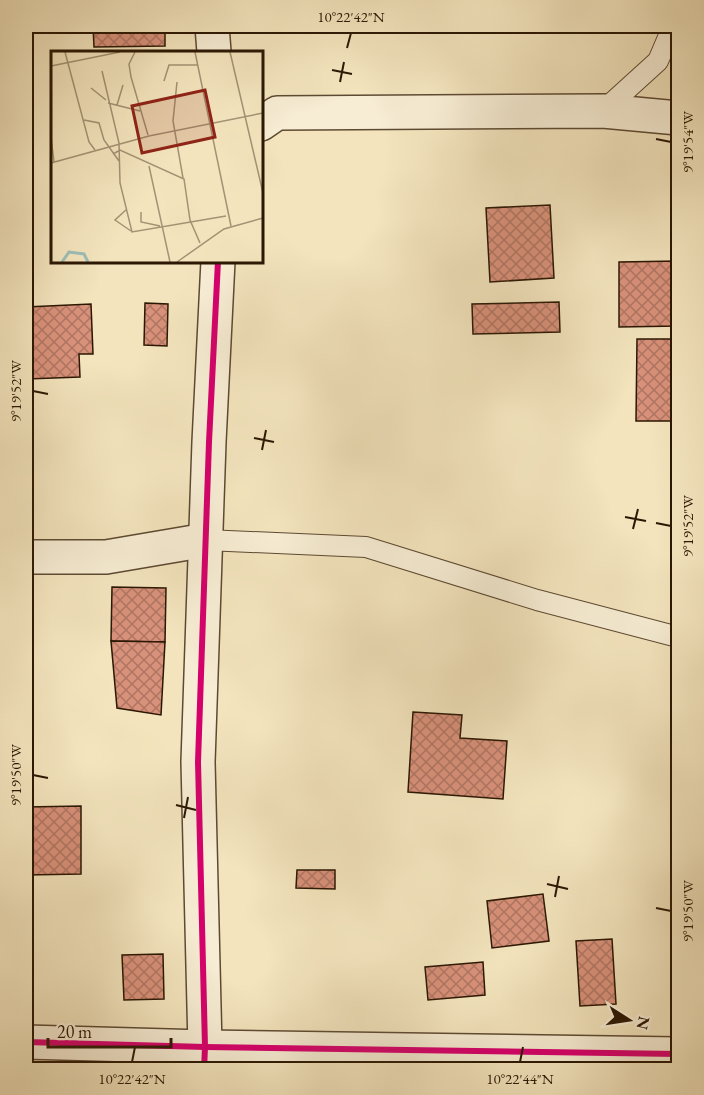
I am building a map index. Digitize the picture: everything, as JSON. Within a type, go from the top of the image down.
[{"type":"street","points":[[212,26],[214,51]]},
{"type":"street","points":[[262,123],[277,113],[603,111],[678,118]]},
{"type":"street","points":[[205,1058],[198,762],[218,262]]},
{"type":"street","points":[[26,557],[106,556],[206,540]]},
{"type":"street","points":[[26,1042],[205,1058],[678,1054]]},
{"type":"lane","points":[[603,111],[658,61],[673,26]]},
{"type":"lane","points":[[206,540],[366,547],[537,600],[678,637]]},
{"type":"building","points":[[93,26],[165,26],[165,46],[94,47]]},
{"type":"building","points":[[550,205],[554,278],[490,282],[486,208]]},
{"type":"building","points":[[678,261],[678,326],[619,327],[619,262]]},
{"type":"building","points":[[559,302],[560,332],[473,334],[472,304]]},
{"type":"building","points":[[145,303],[168,304],[167,346],[144,345]]},
{"type":"building","points":[[91,304],[93,354],[79,354],[80,377],[27,379],[26,307]]},
{"type":"building","points":[[637,339],[678,339],[678,421],[636,421]]},
{"type":"building","points":[[112,587],[166,588],[165,642],[111,641]]},
{"type":"building","points":[[111,641],[165,642],[161,715],[117,708]]},
{"type":"building","points":[[413,712],[462,715],[460,738],[507,741],[503,799],[408,792]]},
{"type":"building","points":[[81,806],[81,874],[26,875],[26,807]]},
{"type":"building","points":[[297,870],[335,870],[335,889],[296,888]]},
{"type":"building","points":[[543,894],[549,941],[492,948],[487,901]]},
{"type":"building","points":[[612,939],[616,1004],[580,1006],[576,941]]},
{"type":"building","points":[[163,954],[164,999],[124,1000],[122,955]]},
{"type":"building","points":[[483,962],[485,995],[428,1000],[425,967]]},
{"type":"cycle path","points":[[204,1070],[198,762],[218,262]]},
{"type":"cycle path","points":[[26,1042],[678,1054]]}]
